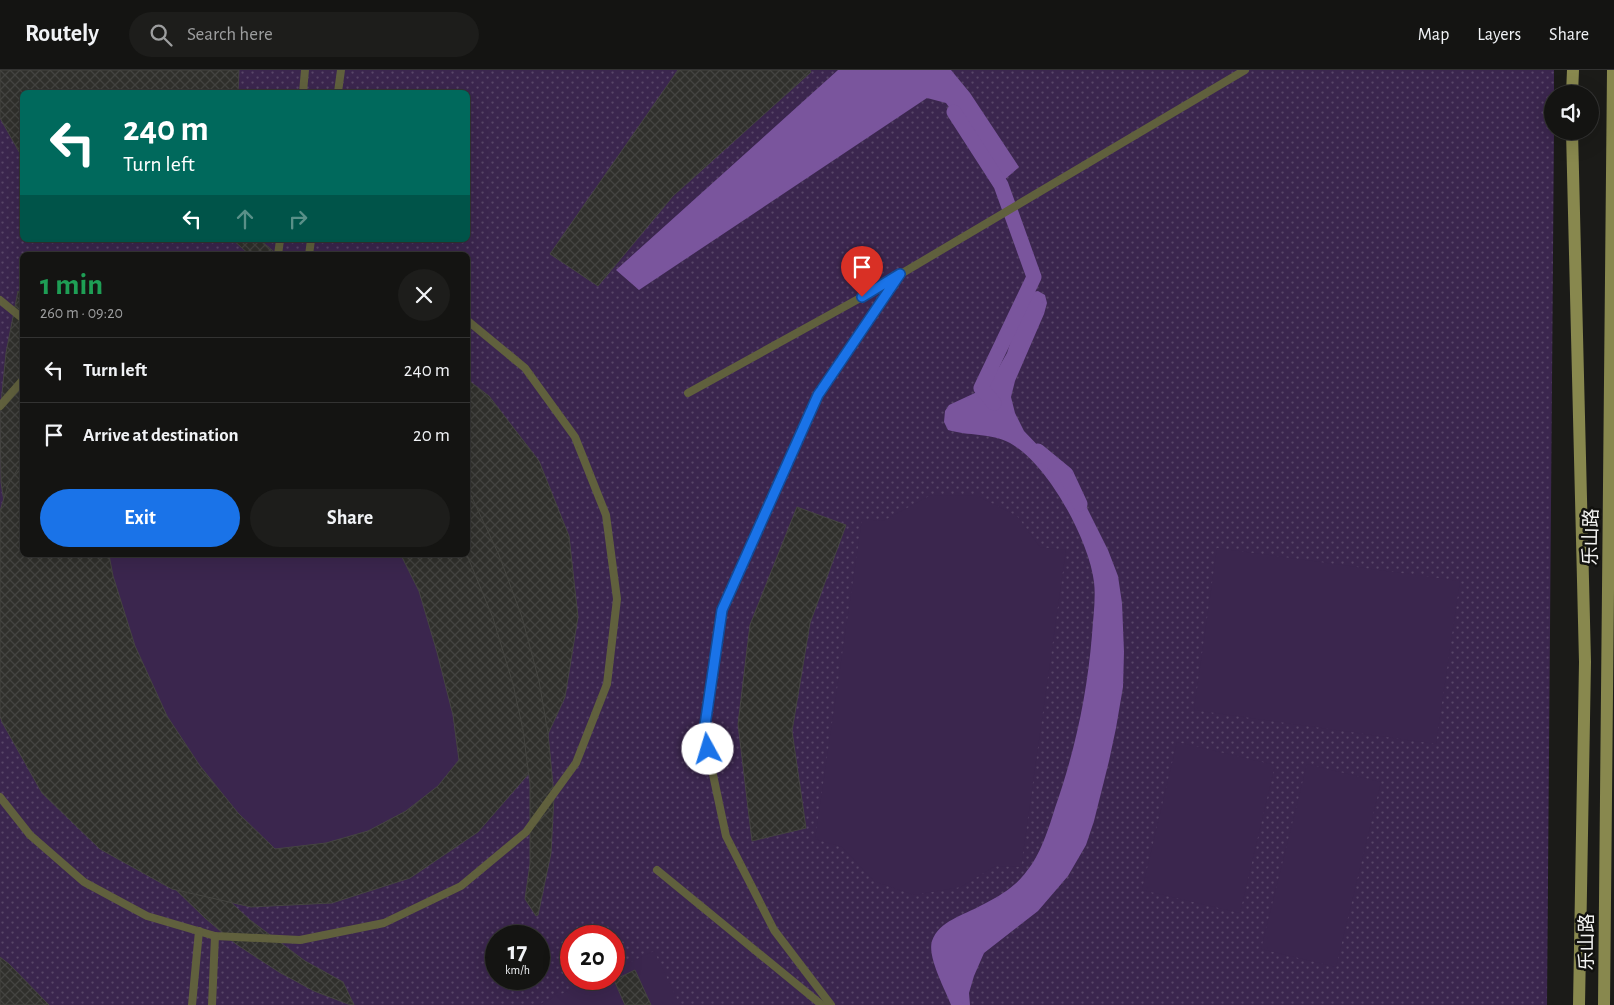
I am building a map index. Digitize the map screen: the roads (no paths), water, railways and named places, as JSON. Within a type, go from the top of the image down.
[{"type":"street","points":[[1572,85],[1573,70]]},
{"type":"street","name":"乐山路","points":[[1604,1005],[1613,70]]},
{"type":"street","name":"乐山路","points":[[1572,140],[1586,662],[1579,1005]]},
{"type":"lane","points":[[303,90],[306,70]]},
{"type":"lane","points":[[338,90],[341,70]]},
{"type":"lane","points":[[688,393],[862,297],[1245,70]]},
{"type":"lane","points":[[831,1005],[774,930],[726,836],[704,732],[722,610],[818,395],[900,274]]},
{"type":"lane","points":[[0,300],[20,316]]},
{"type":"lane","points":[[0,797],[30,835],[84,882],[147,916],[215,936],[300,940],[384,923],[461,886],[526,832],[576,763],[607,684],[617,599],[606,515],[575,437],[525,368],[470,323]]},
{"type":"lane","points":[[0,406],[20,383]]},
{"type":"lane","points":[[657,870],[822,1005]]},
{"type":"lane","points":[[192,1005],[199,931]]},
{"type":"lane","points":[[212,1005],[215,936]]},
{"type":"waterway","points":[[954,112],[1001,185],[1034,277],[981,388],[994,403]]},
{"type":"waterway","points":[[1038,451],[1066,474],[1080,504]]}]
